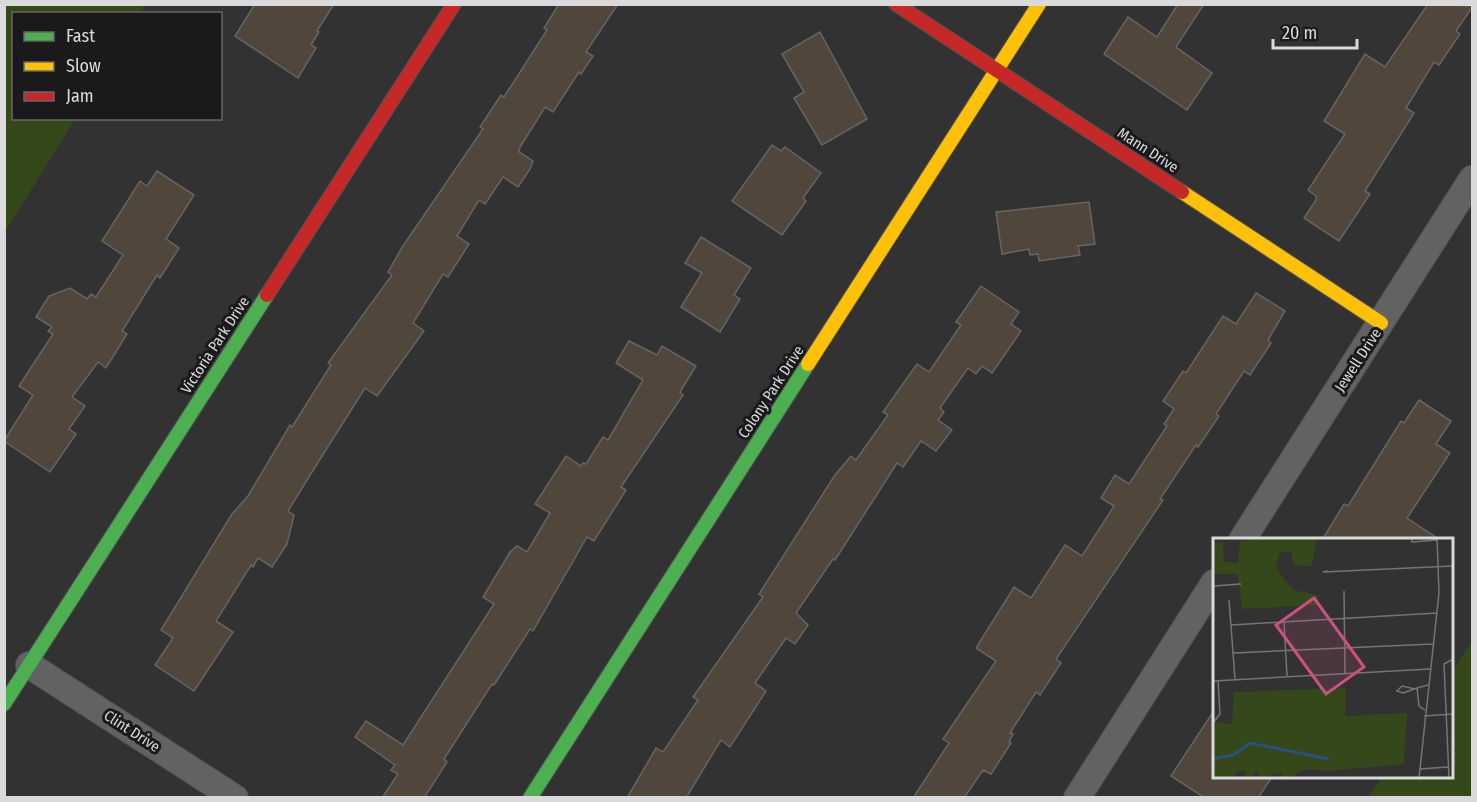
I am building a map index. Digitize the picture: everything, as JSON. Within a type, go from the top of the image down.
[{"type":"street","name":"Victoria Park Drive","points":[[4,704],[454,4]]},
{"type":"street","name":"Mann Drive","points":[[896,4],[1381,323]]},
{"type":"street","name":"Colony Park Drive","points":[[530,798],[1039,4]]},
{"type":"street","name":"Jewell Drive","points":[[1243,538],[1473,179]]},
{"type":"street","points":[[1077,798],[1213,586]]},
{"type":"street","name":"Clint Drive","points":[[29,665],[235,798]]},
{"type":"green space","points":[[5,4],[146,5],[141,12],[12,12],[12,120],[74,120],[5,232]]},
{"type":"green space","points":[[1472,641],[1472,797],[1368,797],[1381,778],[1453,778],[1453,670]]},
{"type":"building","points":[[255,4],[334,4],[317,31],[319,32],[311,45],[316,48],[298,78],[235,36]]},
{"type":"building","points":[[559,4],[618,4],[586,52],[593,56],[581,74],[579,72],[553,112],[545,107],[520,147],[519,152],[533,161],[530,169],[518,187],[503,177],[485,204],[479,200],[457,236],[469,244],[448,277],[443,274],[413,323],[424,331],[377,396],[365,388],[288,511],[294,515],[287,544],[272,567],[258,558],[253,567],[251,565],[216,621],[233,632],[194,691],[155,665],[173,638],[161,630],[232,514],[248,496],[290,425],[292,427],[331,365],[328,363],[392,275],[388,272],[403,246],[483,129],[480,127],[501,95],[504,97],[547,30],[544,28]]},
{"type":"building","points":[[1178,4],[1204,4],[1176,47],[1212,73],[1187,110],[1104,54],[1128,17],[1157,37]]},
{"type":"building","points":[[1428,4],[1473,6],[1456,31],[1460,34],[1439,65],[1434,62],[1406,108],[1414,113],[1365,191],[1370,194],[1339,241],[1304,218],[1316,200],[1316,196],[1308,190],[1345,134],[1324,121],[1365,54],[1385,67]]},
{"type":"building","points":[[820,32],[867,119],[822,145],[794,98],[804,92],[782,54]]},
{"type":"building","points":[[772,145],[781,151],[785,147],[821,173],[803,198],[806,201],[782,235],[732,201]]},
{"type":"building","points":[[157,171],[194,195],[166,239],[179,248],[160,278],[157,275],[122,331],[127,334],[106,368],[98,362],[72,397],[85,406],[69,429],[76,434],[50,472],[4,441],[33,395],[19,386],[53,334],[48,331],[52,327],[36,317],[49,296],[70,288],[87,299],[91,294],[96,297],[123,255],[102,241],[140,181],[147,186]]},
{"type":"building","points":[[1089,202],[1095,244],[1078,246],[1080,255],[1039,261],[1038,254],[1030,255],[1029,249],[1002,254],[996,212]]},
{"type":"building","points":[[701,237],[751,268],[734,295],[740,299],[720,332],[681,307],[702,273],[685,263]]},
{"type":"building","points":[[981,286],[1019,312],[1011,324],[1021,331],[992,373],[982,366],[976,374],[968,368],[940,408],[944,412],[938,420],[952,430],[936,451],[921,441],[903,467],[897,463],[835,560],[833,559],[796,613],[808,625],[795,644],[786,638],[755,683],[766,691],[730,747],[721,740],[686,798],[627,798],[656,748],[663,752],[698,700],[693,697],[763,597],[759,594],[835,475],[851,456],[856,460],[888,415],[883,412],[917,364],[929,372],[961,325],[956,322]]},
{"type":"building","points":[[1256,293],[1285,311],[1268,340],[1271,343],[1250,375],[1244,371],[1216,414],[1219,416],[1198,447],[1196,445],[1160,499],[1163,500],[1056,659],[1061,663],[1040,695],[1036,692],[1010,733],[1013,734],[1009,742],[1011,743],[991,774],[983,770],[964,798],[913,798],[949,743],[943,739],[996,661],[976,648],[1014,587],[1031,598],[1065,545],[1082,556],[1114,506],[1101,498],[1115,475],[1129,484],[1167,426],[1164,424],[1174,409],[1163,401],[1183,371],[1186,373],[1223,316],[1236,324]]},
{"type":"building","points":[[629,341],[657,355],[662,346],[696,366],[680,392],[683,395],[621,487],[626,490],[594,541],[587,537],[533,631],[530,629],[494,685],[492,684],[444,759],[447,762],[424,798],[382,798],[398,774],[391,770],[395,765],[355,737],[366,721],[403,745],[494,604],[483,597],[510,552],[517,546],[527,552],[550,513],[535,504],[566,456],[581,466],[583,463],[586,464],[603,437],[608,440],[643,380],[616,363]]},
{"type":"building","points":[[1419,400],[1451,421],[1436,444],[1450,453],[1407,518],[1437,538],[1323,538],[1344,504],[1348,506],[1401,421],[1404,423]]},
{"type":"building","points":[[1213,712],[1213,778],[1271,778],[1258,798],[1205,798],[1171,776]]},
{"type":"traffic: fast","points":[[4,704],[267,295]]},
{"type":"traffic: fast","points":[[530,798],[808,364]]},
{"type":"traffic: slow","points":[[808,364],[1039,4]]},
{"type":"traffic: slow","points":[[1182,192],[1381,323]]},
{"type":"traffic: jam","points":[[267,295],[454,4]]},
{"type":"traffic: jam","points":[[896,4],[1182,192]]}]
